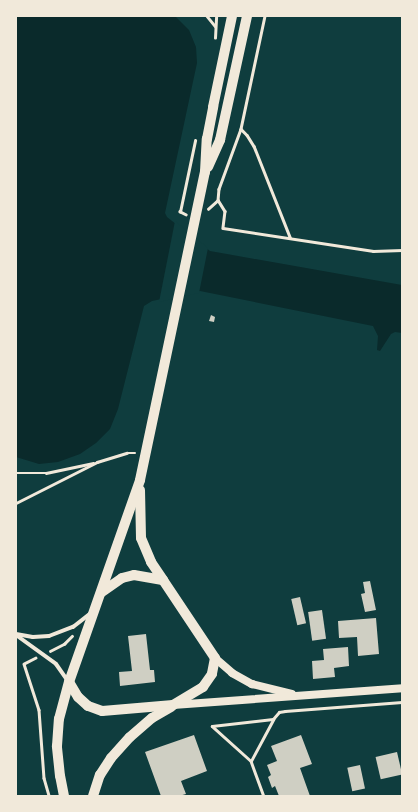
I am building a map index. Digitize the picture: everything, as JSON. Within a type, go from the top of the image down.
[{"type":"main road","points":[[64,796],[57,746],[59,719],[69,682],[102,592],[140,480],[205,172],[208,133],[232,16]]},
{"type":"main road","points":[[205,172],[220,140],[247,16]]},
{"type":"main road","points":[[140,480],[139,519],[141,538],[151,562],[215,658],[232,673],[252,684],[299,696]]},
{"type":"main road","points":[[102,592],[112,583],[128,576],[134,575],[163,580]]},
{"type":"main road","points":[[93,796],[100,775],[111,758],[130,736],[152,718],[203,687],[212,674],[215,658]]},
{"type":"main road","points":[[69,682],[78,697],[88,706],[102,711],[402,688]]},
{"type":"street","points":[[16,634],[34,637],[49,636],[73,627],[96,608]]},
{"type":"street","points":[[16,634],[56,664],[69,682]]},
{"type":"path","points":[[207,16],[215,26]]},
{"type":"path","points":[[265,16],[240,129],[219,189],[218,200],[225,211],[223,228],[290,237],[308,242],[373,251],[402,250]]},
{"type":"path","points":[[240,129],[247,135],[254,146],[290,237]]},
{"type":"path","points":[[16,473],[46,473],[97,462],[127,452],[146,454]]},
{"type":"path","points":[[16,504],[97,462]]},
{"type":"path","points":[[49,796],[44,778],[39,710],[24,664],[64,644],[71,637],[73,627]]},
{"type":"path","points":[[251,761],[273,719],[280,712],[285,710],[402,702]]},
{"type":"path","points":[[264,796],[251,761],[212,726],[273,719]]},
{"type":"water","points":[[16,16],[175,16],[189,30],[196,47],[197,63],[165,213],[167,217],[210,251],[402,285],[402,333],[395,332],[391,334],[380,351],[377,350],[378,336],[373,326],[200,291],[152,301],[144,306],[118,409],[110,429],[96,443],[80,454],[58,462],[39,464],[16,457]]},
{"type":"pier","points":[[175,221],[208,248],[199,293],[159,302]]},
{"type":"building","points":[[211,315],[215,317],[214,322],[209,321]]},
{"type":"building","points":[[370,581],[376,610],[365,612],[361,594],[365,593],[363,582]]},
{"type":"building","points":[[300,597],[306,623],[297,625],[291,599]]},
{"type":"building","points":[[322,610],[326,639],[312,641],[308,612]]},
{"type":"building","points":[[376,618],[379,654],[358,656],[357,637],[339,638],[338,621]]},
{"type":"building","points":[[146,634],[150,670],[154,670],[155,682],[120,686],[119,672],[132,671],[128,636]]},
{"type":"building","points":[[348,647],[349,666],[334,668],[335,677],[313,679],[312,661],[324,660],[323,649]]},
{"type":"building","points":[[194,735],[207,771],[181,781],[186,794],[179,796],[161,796],[145,752]]},
{"type":"building","points":[[301,735],[312,764],[300,768],[310,796],[279,796],[275,786],[272,788],[268,777],[271,775],[267,765],[277,761],[271,746]]},
{"type":"building","points":[[397,752],[402,774],[381,779],[376,757]]},
{"type":"building","points":[[360,765],[365,788],[352,791],[347,768]]}]
